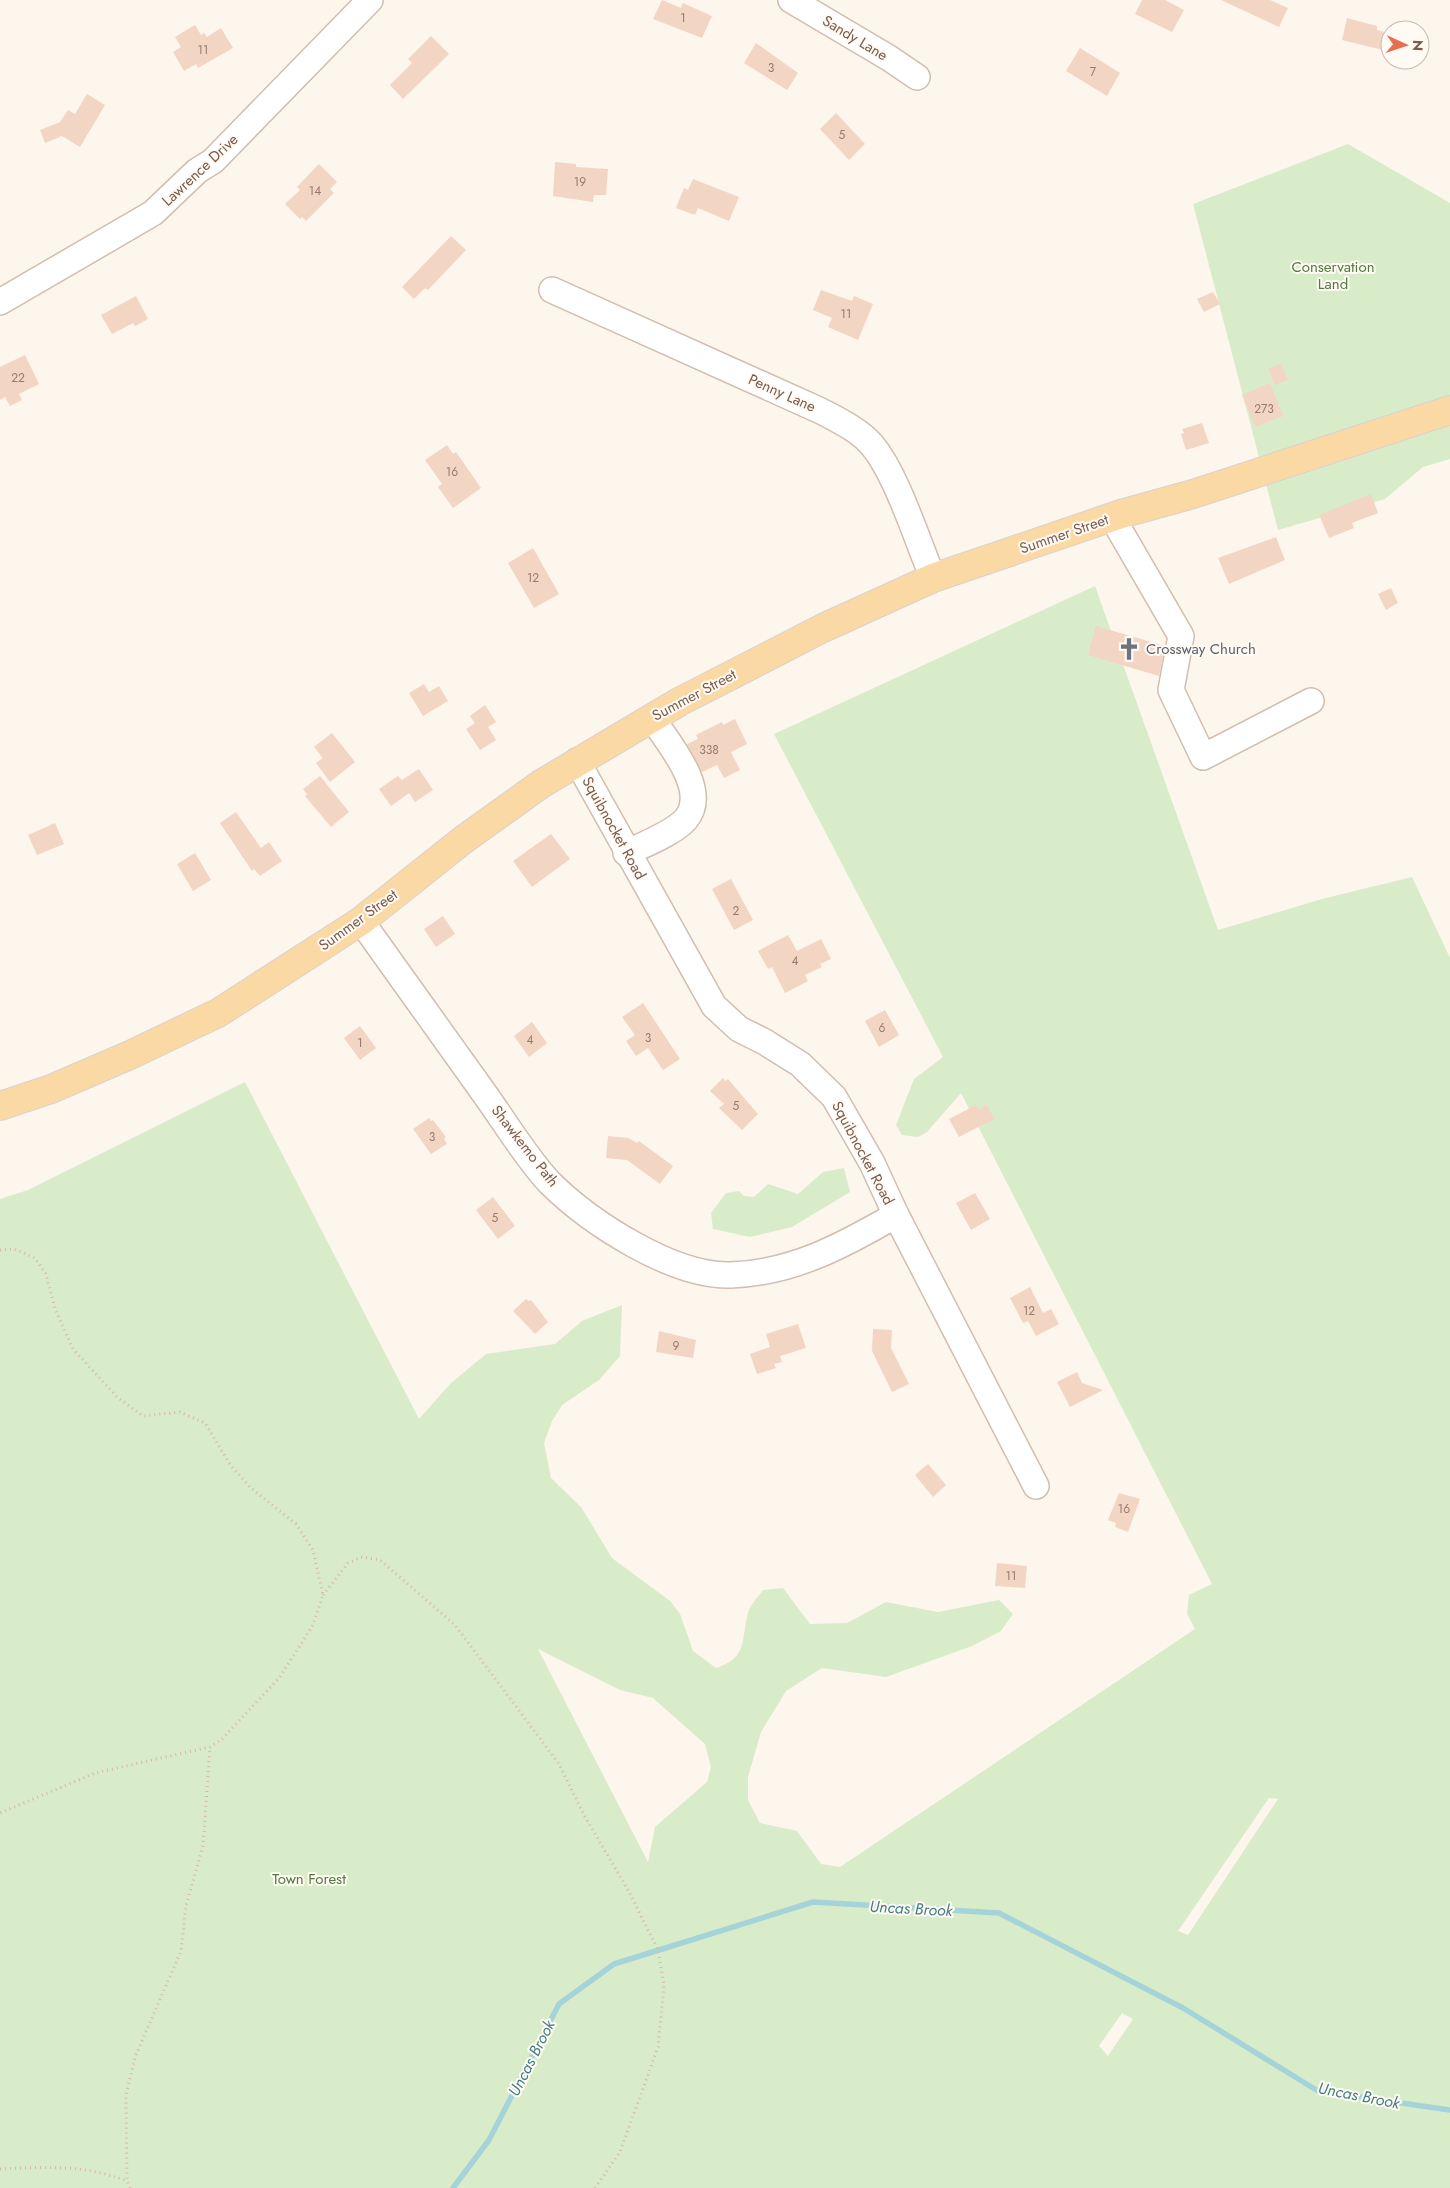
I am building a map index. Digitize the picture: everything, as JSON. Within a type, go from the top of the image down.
[{"type":"main road","name":"Summer Street","points":[[0,1106],[51,1089],[130,1055],[218,1012],[360,921],[463,840],[540,784],[652,718],[823,628],[933,578],[1112,517],[1193,494],[1450,410]]},
{"type":"street","name":"Lawrence Drive","points":[[0,302],[153,213],[197,171],[213,161],[370,0]]},
{"type":"street","name":"Sandy Lane","points":[[791,0],[918,77]]},
{"type":"street","name":"Penny Lane","points":[[552,290],[821,411],[848,426],[871,444],[886,465],[933,578]]},
{"type":"street","points":[[1112,517],[1181,636],[1171,690],[1203,756],[1311,701]]},
{"type":"street","points":[[626,853],[650,842],[685,820],[695,799],[691,782],[652,718]]},
{"type":"street","name":"Squibnocket Road","points":[[577,761],[626,853],[714,1006],[739,1029],[765,1042],[800,1064],[834,1096],[872,1163],[896,1215],[1036,1486]]},
{"type":"street","name":"Shawkemo Path","points":[[360,921],[550,1182],[594,1219],[653,1256],[693,1270],[729,1275],[771,1271],[810,1260],[847,1244],[896,1215]]},
{"type":"path","points":[[0,1250],[14,1249],[35,1258],[46,1274],[55,1309],[73,1349],[117,1397],[143,1416],[180,1412],[205,1423],[231,1466],[251,1488],[296,1524],[313,1550],[323,1594]]},
{"type":"path","points":[[0,1813],[95,1773],[210,1747],[222,1740],[280,1678],[313,1626],[323,1594],[348,1563],[361,1557],[380,1560],[455,1625],[559,1764],[584,1816],[628,1890],[658,1950],[664,1985],[658,2047],[620,2152],[595,2188]]},
{"type":"path","points":[[130,2188],[127,2181],[126,2095],[135,2057],[181,1951],[186,1906],[203,1846],[210,1747]]},
{"type":"path","points":[[0,2169],[63,2166],[101,2172],[127,2181]]},
{"type":"green space","name":"Conservation Land","points":[[1348,144],[1450,203],[1450,459],[1423,467],[1385,499],[1278,530],[1193,204]]},
{"type":"green space","name":"Town Forest","points":[[1095,586],[1218,930],[1322,899],[1412,877],[1450,958],[1450,2188],[0,2188],[0,1199],[28,1190],[245,1082],[419,1419],[451,1383],[486,1354],[555,1344],[582,1321],[622,1305],[620,1356],[599,1380],[562,1405],[552,1421],[544,1443],[551,1478],[581,1507],[612,1558],[670,1601],[680,1614],[693,1651],[716,1668],[734,1659],[738,1653],[743,1640],[749,1610],[763,1590],[783,1588],[810,1624],[847,1623],[886,1602],[938,1612],[999,1600],[1013,1614],[1001,1631],[972,1646],[886,1677],[822,1668],[786,1691],[761,1732],[748,1777],[748,1800],[760,1823],[797,1831],[821,1864],[840,1867],[1195,1629],[1187,1614],[1189,1595],[1212,1584],[961,1093],[927,1132],[918,1137],[902,1135],[896,1125],[914,1079],[943,1057],[774,734]],"holes":[[[538,1649],[620,1690],[653,1698],[705,1744],[711,1767],[707,1782],[655,1827],[648,1862]],[[1269,1798],[1278,1799],[1188,1935],[1178,1931]],[[1122,2013],[1133,2019],[1108,2056],[1099,2046]]]},
{"type":"green space","points":[[844,1168],[850,1192],[792,1227],[750,1237],[713,1229],[711,1213],[726,1193],[739,1191],[744,1196],[754,1197],[768,1184],[798,1194],[823,1172]]},
{"type":"building","points":[[662,0],[681,8],[683,3],[712,16],[702,38],[653,19]]},
{"type":"building","points":[[1142,0],[1165,0],[1184,10],[1172,32],[1135,14]]},
{"type":"building","points":[[1221,0],[1270,0],[1288,8],[1279,27]]},
{"type":"building","points":[[1347,18],[1377,26],[1377,30],[1380,31],[1380,49],[1342,40]]},
{"type":"building","points":[[195,25],[201,35],[204,33],[207,37],[221,28],[233,48],[198,68],[196,64],[184,71],[173,52],[181,47],[175,37]]},
{"type":"building","points":[[431,36],[449,54],[403,99],[390,85],[412,63],[408,59]]},
{"type":"building","points":[[756,43],[798,73],[787,90],[744,63]]},
{"type":"building","points":[[1080,48],[1120,73],[1107,96],[1066,71]]},
{"type":"building","points":[[87,94],[105,105],[80,147],[62,136],[45,143],[40,130],[60,122],[68,110],[75,114]]},
{"type":"building","points":[[836,113],[865,144],[849,160],[820,129]]},
{"type":"building","points":[[555,162],[576,164],[576,167],[608,169],[606,195],[594,195],[593,202],[553,196]]},
{"type":"building","points":[[319,164],[337,182],[330,189],[334,193],[306,221],[302,217],[300,219],[285,204],[300,190],[297,187]]},
{"type":"building","points":[[693,179],[739,197],[729,221],[698,208],[695,215],[676,208],[684,188],[688,190]]},
{"type":"building","points":[[451,236],[466,250],[428,290],[425,288],[414,299],[402,287]]},
{"type":"building","points":[[821,290],[852,301],[854,296],[873,304],[858,340],[828,327],[832,318],[813,310]]},
{"type":"building","points":[[1213,292],[1220,304],[1204,312],[1197,299]]},
{"type":"building","points":[[136,296],[148,319],[135,326],[133,323],[112,334],[101,315]]},
{"type":"building","points":[[25,355],[39,384],[19,394],[22,400],[10,406],[5,397],[0,400],[0,367]]},
{"type":"building","points":[[1281,364],[1288,380],[1275,385],[1268,369]]},
{"type":"building","points":[[1270,383],[1283,416],[1255,427],[1242,395]]},
{"type":"building","points":[[1202,423],[1209,443],[1186,450],[1181,434],[1184,433],[1182,429]]},
{"type":"building","points":[[447,445],[453,454],[456,452],[481,488],[453,508],[438,487],[442,484],[425,460]]},
{"type":"building","points":[[1371,494],[1378,513],[1352,523],[1354,528],[1329,538],[1319,515]]},
{"type":"building","points":[[1276,537],[1285,560],[1229,584],[1218,558]]},
{"type":"building","points":[[533,548],[559,594],[534,608],[508,563]]},
{"type":"building","points":[[1391,588],[1398,603],[1386,610],[1378,594]]},
{"type":"building","name":"Crossway Church","points":[[1096,626],[1165,646],[1159,676],[1088,655]]},
{"type":"building","points":[[424,684],[429,692],[439,686],[448,701],[423,716],[409,693]]},
{"type":"building","points":[[485,705],[496,722],[488,727],[496,740],[480,750],[466,729],[475,723],[470,716]]},
{"type":"building","points":[[735,719],[747,744],[731,752],[740,770],[724,778],[717,765],[702,772],[687,744],[698,739],[696,735],[722,722],[723,725]]},
{"type":"building","points":[[332,733],[355,762],[330,782],[316,763],[323,758],[314,747]]},
{"type":"building","points":[[419,769],[433,790],[415,802],[409,793],[391,806],[379,789],[398,776],[402,780]]},
{"type":"building","points":[[320,776],[349,812],[331,827],[305,796],[307,794],[303,789]]},
{"type":"building","points":[[236,812],[261,848],[269,842],[282,861],[260,876],[254,869],[252,871],[220,823]]},
{"type":"building","points":[[55,823],[64,844],[37,855],[28,835]]},
{"type":"building","points":[[551,834],[570,859],[532,887],[513,861]]},
{"type":"building","points":[[195,853],[211,880],[193,891],[177,864]]},
{"type":"building","points":[[731,879],[753,920],[734,930],[712,889]]},
{"type":"building","points":[[443,916],[455,934],[436,947],[424,929]]},
{"type":"building","points":[[788,935],[797,951],[821,939],[831,959],[820,964],[822,967],[805,975],[808,981],[785,993],[772,967],[768,969],[758,951]]},
{"type":"building","points":[[643,1003],[680,1059],[663,1070],[648,1048],[636,1056],[626,1041],[635,1035],[622,1017]]},
{"type":"building","points":[[885,1010],[899,1035],[879,1047],[865,1021]]},
{"type":"building","points":[[532,1022],[547,1043],[529,1057],[514,1036]]},
{"type":"building","points":[[360,1026],[376,1048],[360,1060],[344,1038]]},
{"type":"building","points":[[723,1078],[725,1081],[728,1079],[758,1114],[742,1130],[719,1108],[724,1104],[710,1091]]},
{"type":"building","points":[[976,1105],[978,1110],[987,1105],[994,1119],[959,1137],[949,1119]]},
{"type":"building","points":[[429,1118],[431,1121],[433,1120],[446,1137],[444,1139],[447,1144],[431,1154],[413,1129]]},
{"type":"building","points":[[608,1136],[628,1138],[637,1143],[639,1141],[673,1166],[660,1184],[627,1160],[606,1158]]},
{"type":"building","points":[[975,1193],[990,1219],[971,1230],[956,1203]]},
{"type":"building","points":[[493,1197],[515,1226],[498,1239],[476,1210]]},
{"type":"building","points":[[1030,1287],[1043,1313],[1051,1309],[1059,1324],[1036,1336],[1028,1321],[1023,1323],[1010,1298]]},
{"type":"building","points":[[526,1299],[531,1300],[548,1322],[535,1334],[513,1311]]},
{"type":"building","points":[[798,1324],[806,1348],[780,1356],[782,1362],[774,1364],[776,1368],[757,1374],[750,1354],[770,1347],[766,1334]]},
{"type":"building","points":[[873,1329],[892,1330],[891,1348],[909,1384],[892,1392],[872,1351]]},
{"type":"building","points":[[659,1331],[696,1340],[693,1358],[656,1352]]},
{"type":"building","points":[[1077,1372],[1082,1383],[1103,1390],[1070,1407],[1057,1382]]},
{"type":"building","points":[[928,1464],[946,1485],[933,1497],[915,1475]]},
{"type":"building","points":[[1119,1493],[1140,1499],[1128,1532],[1115,1527],[1116,1523],[1108,1520]]},
{"type":"building","points":[[997,1563],[1027,1566],[1025,1588],[995,1586]]},
{"type":"waterway","name":"Uncas Brook","points":[[453,2188],[489,2140],[559,2004],[614,1964],[813,1902],[999,1913],[1183,2008],[1318,2091],[1450,2110]]},
{"type":"place","name":"Crossway Church","points":[[1129,649]]}]
